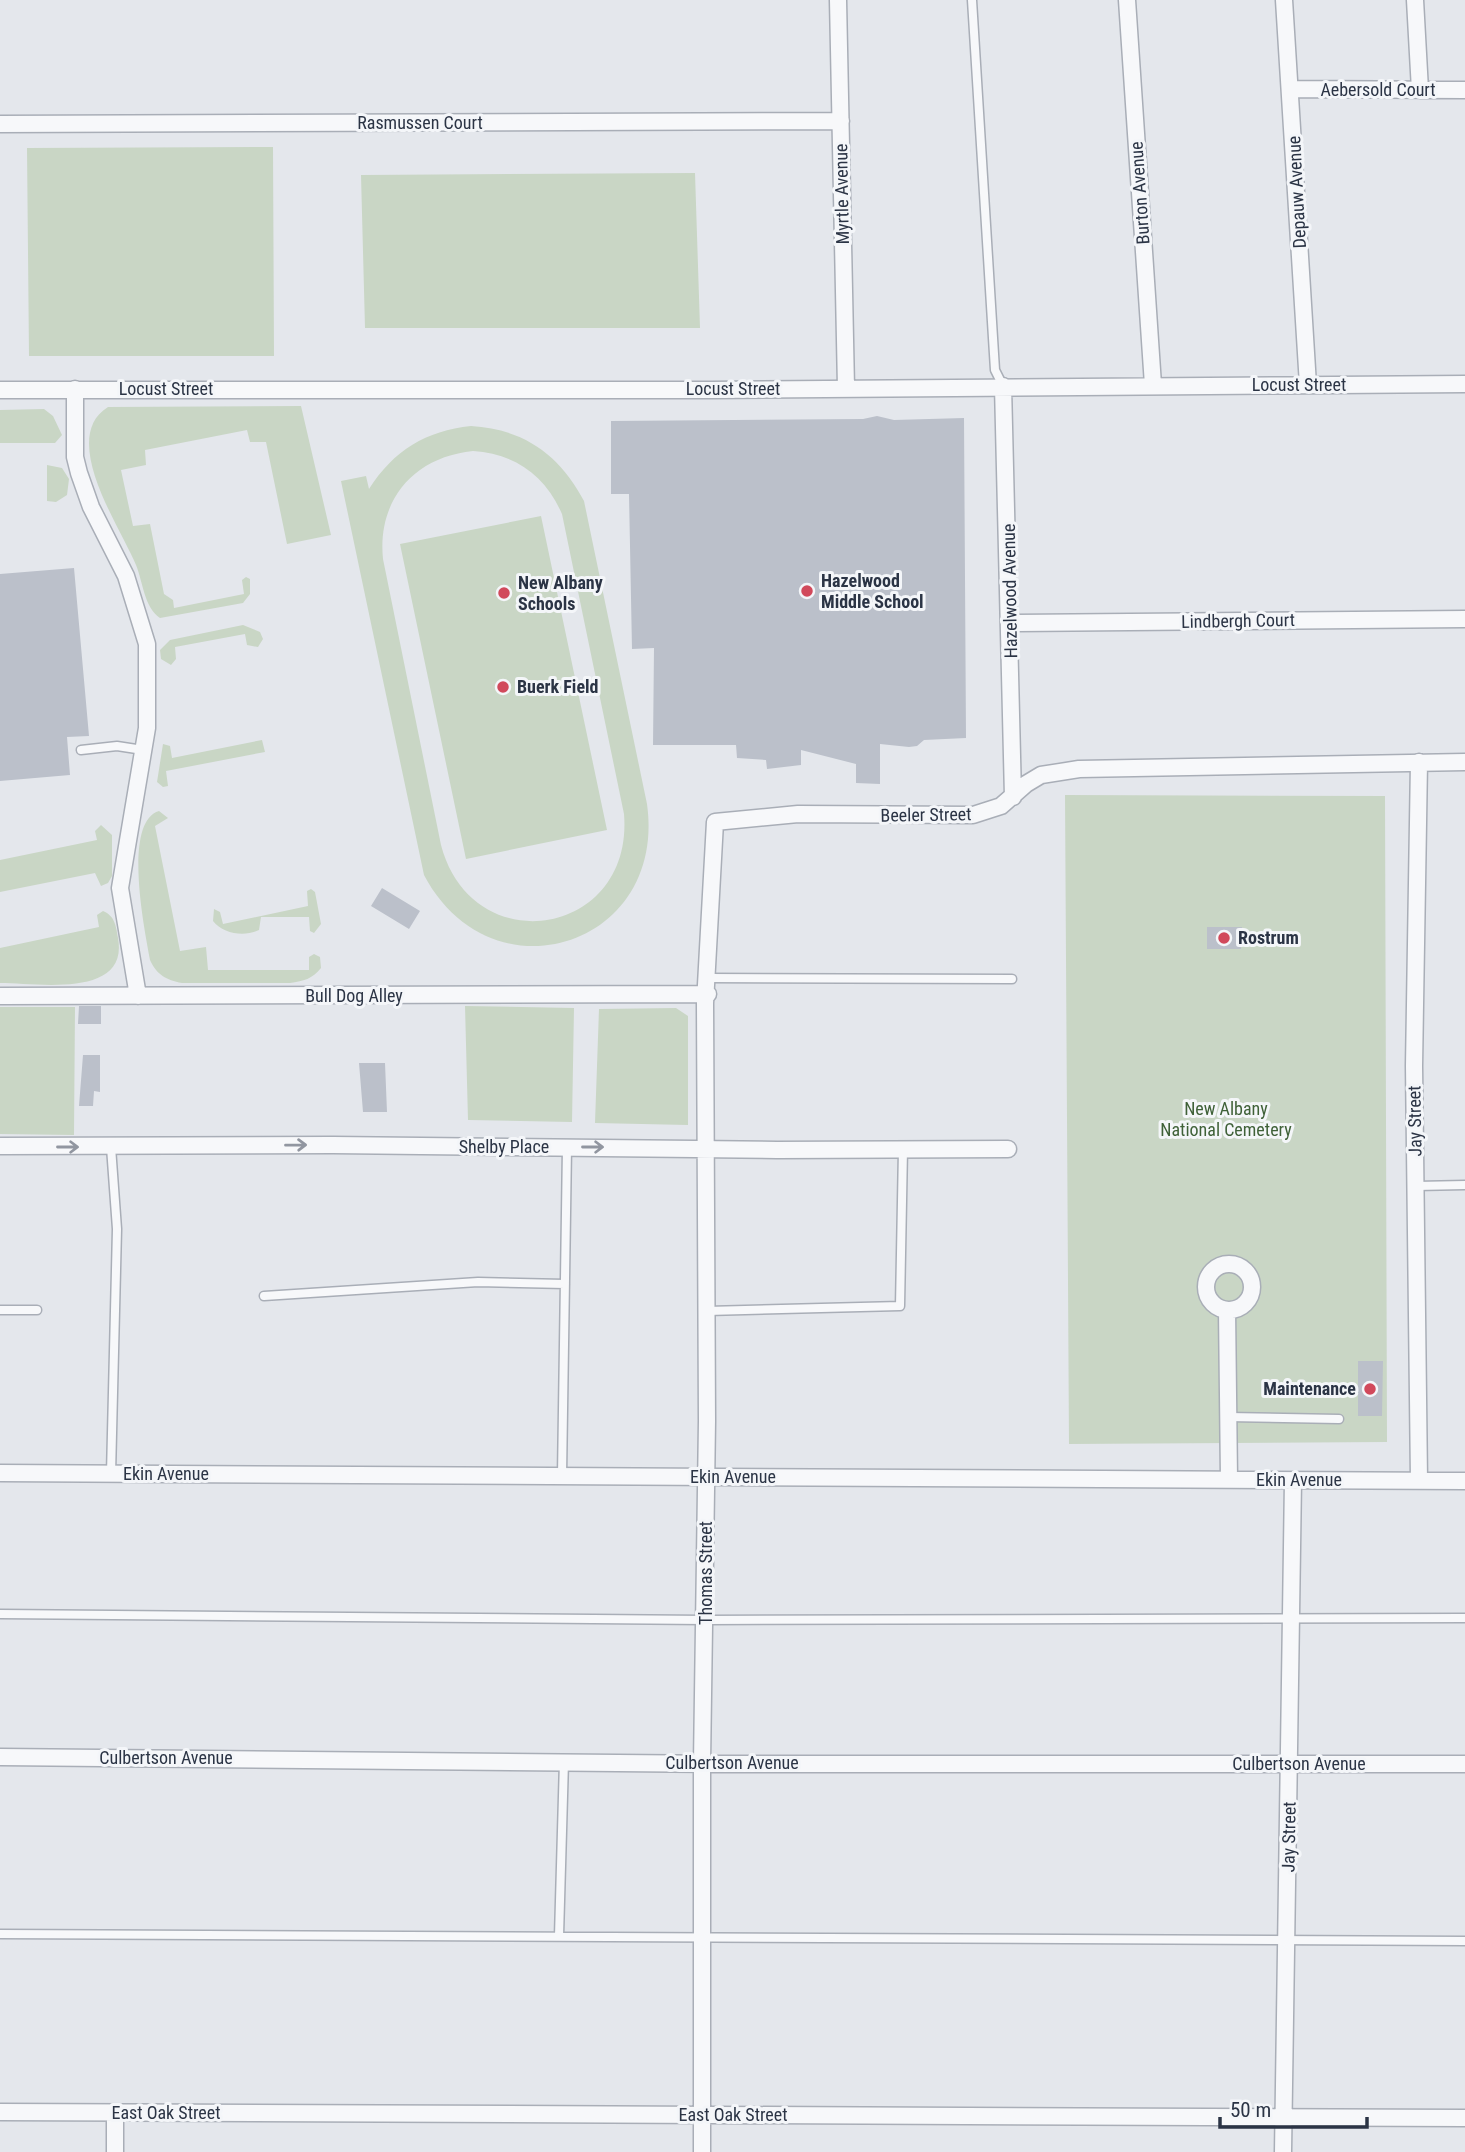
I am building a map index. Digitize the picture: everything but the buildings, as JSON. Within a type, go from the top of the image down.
[{"type":"street","name":"Myrtle Avenue","points":[[838,0],[846,388]]},
{"type":"street","name":"Burton Avenue","points":[[1127,0],[1153,386]]},
{"type":"street","name":"Depauw Avenue","points":[[1284,0],[1308,384]]},
{"type":"street","points":[[1415,0],[1420,90]]},
{"type":"street","name":"Aebersold Court","points":[[1291,89],[1465,90]]},
{"type":"street","name":"Rasmussen Court","points":[[0,124],[841,121]]},
{"type":"street","name":"Locust Street","points":[[0,390],[1465,384]]},
{"type":"street","name":"Hazelwood Avenue","points":[[1003,386],[1011,624],[1013,797]]},
{"type":"street","points":[[75,389],[75,457],[79,473],[91,507],[126,576],[146,638],[147,728],[120,888],[138,996]]},
{"type":"street","name":"Lindbergh Court","points":[[1011,624],[1465,619]]},
{"type":"street","name":"Jay Street","points":[[1419,762],[1414,1066],[1419,1480]]},
{"type":"street","name":"Beeler Street","points":[[708,986],[715,822],[798,814],[973,815],[1001,806],[1026,783],[1041,775],[1079,769],[1465,762]]},
{"type":"street","name":"Bull Dog Alley","points":[[0,996],[708,986]]},
{"type":"street","name":"Thomas Street","points":[[702,2152],[702,1763],[706,1620],[708,1149],[705,1003],[708,986]]},
{"type":"street","name":"Shelby Place","points":[[0,1146],[1008,1149]]},
{"type":"street","points":[[1227,1310],[1228,1479]]},
{"type":"street","name":"Ekin Avenue","points":[[0,1473],[1465,1480]]},
{"type":"street","name":"Jay Street","points":[[1283,2152],[1291,1764],[1293,1480]]},
{"type":"street","name":"Culbertson Avenue","points":[[0,1757],[702,1763],[1465,1764]]},
{"type":"street","name":"East Oak Street","points":[[0,2112],[1465,2118]]},
{"type":"street","points":[[115,2113],[115,2152]]},
{"type":"lane","points":[[972,0],[995,370],[1003,386]]},
{"type":"lane","points":[[81,750],[117,746],[144,750]]},
{"type":"lane","points":[[708,986],[1012,979]]},
{"type":"lane","points":[[111,1147],[117,1230],[111,1474]]},
{"type":"lane","points":[[562,1476],[567,1147]]},
{"type":"lane","points":[[707,1311],[900,1306],[903,1149]]},
{"type":"lane","points":[[1416,1186],[1465,1185]]},
{"type":"lane","points":[[264,1296],[478,1282],[565,1284]]},
{"type":"lane","points":[[0,1310],[37,1310]]},
{"type":"lane","points":[[1228,1417],[1339,1419]]},
{"type":"lane","points":[[0,1614],[706,1620],[1465,1618]]},
{"type":"lane","points":[[559,1936],[564,1760]]},
{"type":"lane","points":[[0,1934],[1465,1941]]},
{"type":"green space","points":[[273,147],[274,356],[29,356],[27,148]]},
{"type":"green space","points":[[695,173],[700,328],[365,328],[361,175]]},
{"type":"green space","points":[[301,406],[331,535],[287,544],[266,442],[250,442],[247,430],[145,450],[146,465],[121,470],[133,526],[150,524],[164,594],[173,600],[174,608],[244,594],[242,580],[246,577],[250,579],[250,594],[243,603],[160,618],[147,601],[136,565],[98,484],[91,461],[89,440],[94,421],[108,407]]},
{"type":"green space","points":[[44,409],[53,416],[62,435],[55,443],[0,443],[0,410]]},
{"type":"green space","points":[[471,426],[490,428],[524,439],[538,447],[564,470],[584,501],[647,804],[646,853],[630,893],[603,923],[568,941],[529,946],[490,938],[454,914],[424,875],[341,481],[366,476],[369,489],[400,453],[426,438]],"holes":[[[473,451],[488,453],[527,469],[547,488],[562,514],[624,814],[620,855],[604,887],[579,909],[548,920],[515,919],[484,907],[458,883],[441,845],[383,559],[386,518],[393,500],[404,485],[417,472],[433,462]]]},
{"type":"green space","points":[[47,465],[62,468],[69,479],[67,495],[56,502],[47,501]]},
{"type":"green space","name":"Buerk Field","points":[[541,516],[607,830],[466,859],[400,544]]},
{"type":"green space","points":[[243,625],[260,632],[263,639],[258,647],[247,645],[245,634],[175,647],[176,659],[171,665],[161,659],[160,650],[170,640]]},
{"type":"green space","points":[[262,740],[265,752],[166,771],[168,786],[163,787],[157,782],[163,744],[170,746],[172,758]]},
{"type":"green space","name":"New Albany National Cemetery","points":[[1065,795],[1385,796],[1387,1442],[1069,1444]]},
{"type":"green space","points":[[159,811],[168,818],[155,826],[180,951],[206,947],[208,970],[309,970],[309,957],[314,954],[320,957],[321,968],[318,972],[307,979],[290,983],[182,983],[159,973],[150,960],[147,946],[141,903],[139,856],[141,835],[148,819]]},
{"type":"green space","points":[[101,825],[112,835],[112,876],[108,883],[101,886],[95,873],[0,892],[0,860],[97,840],[95,831]]},
{"type":"green space","points":[[311,889],[315,892],[321,924],[314,933],[310,931],[309,917],[261,917],[259,930],[241,934],[222,929],[213,921],[214,909],[220,912],[223,924],[308,906],[307,891]]},
{"type":"green space","points":[[103,911],[116,926],[118,938],[118,957],[109,971],[95,979],[77,983],[0,983],[0,948],[99,927],[97,915]]},
{"type":"green space","points":[[465,1006],[574,1008],[572,1122],[468,1120]]},
{"type":"green space","points":[[0,1007],[75,1007],[74,1135],[0,1134]]},
{"type":"green space","points":[[676,1008],[688,1016],[688,1125],[595,1123],[599,1009]]},
{"type":"place","name":"Hazelwood Middle School","points":[[807,591]]},
{"type":"place","name":"New Albany Schools","points":[[504,593]]},
{"type":"place","name":"Buerk Field","points":[[503,687]]},
{"type":"place","name":"Rostrum","points":[[1224,938]]},
{"type":"place","name":"Maintenance","points":[[1370,1389]]}]
